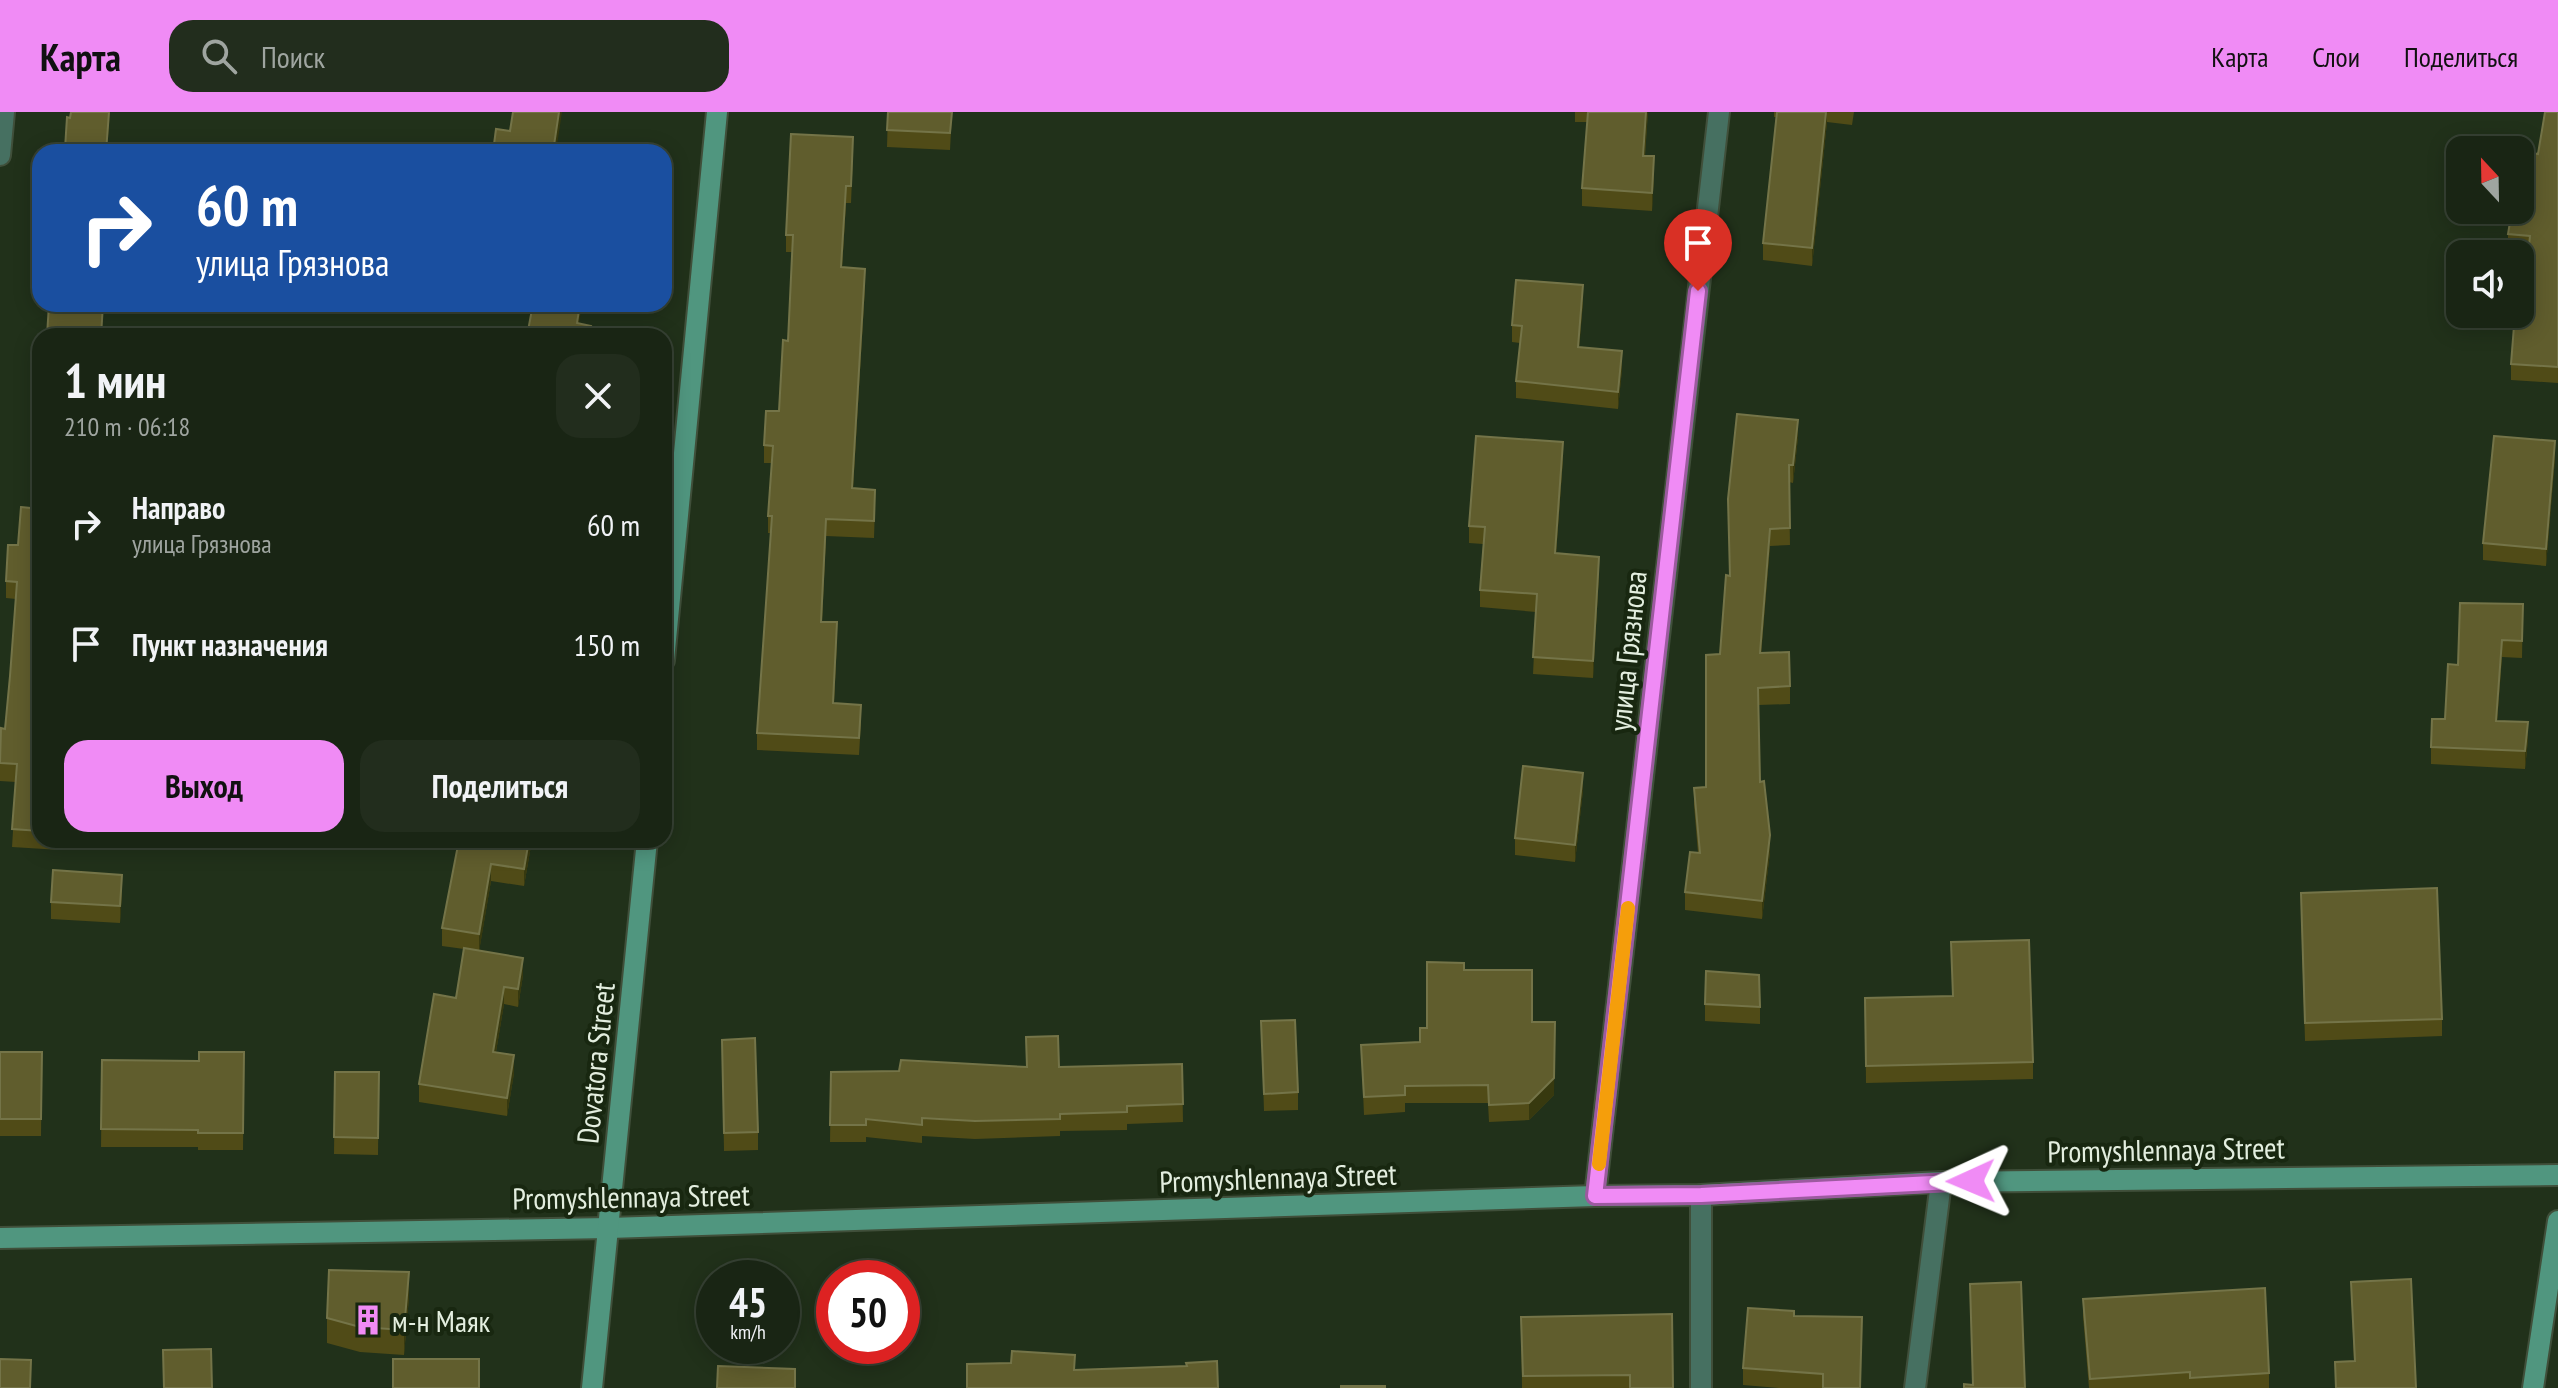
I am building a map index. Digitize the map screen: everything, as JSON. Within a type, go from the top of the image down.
[{"type":"main road","points":[[672,577],[717,112]]},
{"type":"main road","name":"Dovatora Street","points":[[592,1388],[646,848]]},
{"type":"main road","name":"Promyshlennaya Street","points":[[0,1238],[609,1228],[1701,1195],[1941,1182],[2558,1175]]},
{"type":"main road","points":[[2533,1388],[2558,1221]]},
{"type":"street","points":[[0,155],[4,112]]},
{"type":"street","name":"улица Грязнова","points":[[1595,1196],[1719,112]]},
{"type":"street","points":[[1915,1388],[1941,1182]]},
{"type":"street","points":[[1701,1195],[1701,1388]]},
{"type":"building","points":[[71,112],[109,112],[107,144],[65,144],[67,117],[70,118]]},
{"type":"building","points":[[513,112],[559,112],[554,144],[494,144],[496,129],[510,131]]},
{"type":"building","points":[[888,112],[952,112],[950,133],[887,130]]},
{"type":"building","points":[[1588,112],[1646,112],[1643,156],[1654,156],[1652,193],[1582,188]]},
{"type":"building","points":[[1777,112],[1826,112],[1812,248],[1763,243]]},
{"type":"building","points":[[2545,112],[2558,112],[2558,367],[2511,364],[2514,328],[2534,328],[2534,240],[2530,240],[2530,236],[2508,234],[2510,224],[2534,224],[2534,153],[2538,154]]},
{"type":"building","points":[[791,134],[853,137],[851,186],[846,186],[841,267],[865,269],[852,488],[875,490],[874,521],[826,519],[821,622],[837,622],[833,703],[861,705],[859,738],[757,733],[772,516],[768,516],[773,446],[764,445],[766,411],[779,411],[783,340],[788,341],[793,235],[786,235]]},
{"type":"building","points":[[1516,280],[1583,285],[1578,347],[1622,351],[1618,392],[1516,381],[1522,326],[1512,325]]},
{"type":"building","points":[[48,312],[102,312],[102,328],[48,328]]},
{"type":"building","points":[[532,312],[579,312],[577,323],[591,326],[591,328],[528,328]]},
{"type":"building","points":[[1737,414],[1798,420],[1793,465],[1789,465],[1790,528],[1770,529],[1760,653],[1789,652],[1790,686],[1758,688],[1760,782],[1764,781],[1770,835],[1762,901],[1685,892],[1690,852],[1700,853],[1694,788],[1706,787],[1706,655],[1720,654],[1726,575],[1730,576],[1728,499]]},
{"type":"building","points":[[1476,436],[1563,442],[1555,553],[1599,557],[1593,661],[1533,657],[1537,594],[1480,590],[1485,527],[1469,526]]},
{"type":"building","points":[[2494,436],[2555,441],[2546,549],[2483,543]]},
{"type":"building","points":[[21,507],[32,508],[32,830],[12,829],[17,764],[0,763],[17,582],[6,581],[8,545],[18,545]]},
{"type":"building","points":[[2460,603],[2523,604],[2522,641],[2502,640],[2496,721],[2528,722],[2525,751],[2431,747],[2432,719],[2445,719],[2448,664],[2458,665]]},
{"type":"building","points":[[1523,766],[1583,773],[1575,845],[1515,838]]},
{"type":"building","points":[[457,848],[528,848],[524,869],[491,864],[479,934],[442,928]]},
{"type":"building","points":[[53,870],[122,875],[120,906],[51,902]]},
{"type":"building","points":[[2437,888],[2442,1019],[2305,1023],[2301,893]]},
{"type":"building","points":[[2029,940],[2033,1062],[1866,1066],[1865,998],[1953,996],[1951,942]]},
{"type":"building","points":[[464,948],[523,958],[518,989],[504,987],[493,1052],[514,1055],[507,1098],[419,1084],[434,994],[456,998]]},
{"type":"building","points":[[1427,962],[1464,963],[1464,970],[1532,970],[1532,1022],[1555,1022],[1554,1078],[1529,1103],[1489,1105],[1488,1085],[1405,1086],[1405,1095],[1364,1097],[1361,1045],[1420,1042],[1420,1028],[1427,1028]]},
{"type":"building","points":[[1706,971],[1759,975],[1760,1007],[1705,1004]]},
{"type":"building","points":[[1295,1020],[1298,1092],[1264,1094],[1261,1021]]},
{"type":"building","points":[[1058,1036],[1059,1067],[1182,1064],[1183,1104],[1127,1106],[1127,1112],[1060,1114],[1060,1119],[975,1121],[922,1118],[922,1125],[866,1119],[866,1125],[830,1125],[831,1072],[899,1071],[901,1060],[1027,1067],[1026,1037]]},
{"type":"building","points":[[755,1038],[758,1132],[724,1133],[722,1040]]},
{"type":"building","points":[[0,1052],[42,1052],[41,1119],[0,1119]]},
{"type":"building","points":[[199,1052],[244,1052],[243,1133],[101,1129],[102,1060],[199,1061]]},
{"type":"building","points":[[335,1072],[379,1072],[378,1138],[334,1137]]},
{"type":"building","points":[[329,1270],[409,1272],[404,1330],[360,1327],[327,1318]]},
{"type":"building","points":[[2411,1279],[2416,1388],[2336,1388],[2335,1362],[2355,1361],[2351,1282]]},
{"type":"building","points":[[2021,1282],[2025,1388],[1964,1388],[1964,1384],[1973,1385],[1970,1284]]},
{"type":"building","points":[[2265,1288],[2269,1373],[2190,1378],[2190,1372],[2090,1379],[2083,1299]]},
{"type":"building","points":[[1748,1308],[1794,1311],[1794,1316],[1862,1317],[1860,1388],[1823,1388],[1823,1374],[1743,1368]]},
{"type":"building","points":[[1672,1314],[1673,1388],[1630,1388],[1630,1375],[1523,1376],[1521,1317]]},
{"type":"building","points":[[211,1349],[212,1388],[164,1388],[163,1350]]},
{"type":"building","points":[[1012,1351],[1075,1355],[1074,1370],[1187,1366],[1186,1363],[1217,1361],[1218,1388],[967,1388],[967,1364],[1011,1363]]},
{"type":"building","points":[[0,1359],[31,1360],[30,1388],[0,1388]]},
{"type":"building","points":[[393,1359],[479,1359],[479,1388],[393,1388]]},
{"type":"building","points":[[718,1366],[795,1369],[795,1388],[717,1388]]},
{"type":"building","points":[[1385,1386],[1385,1388],[1341,1388]]},
{"type":"slow traffic","points":[[1599,1164],[1628,908]]},
{"type":"place","name":"м-н Маяк","points":[[368,1320]]},
{"type":"route","points":[[1698,291],[1595,1196],[1701,1195],[1971,1181]]}]
